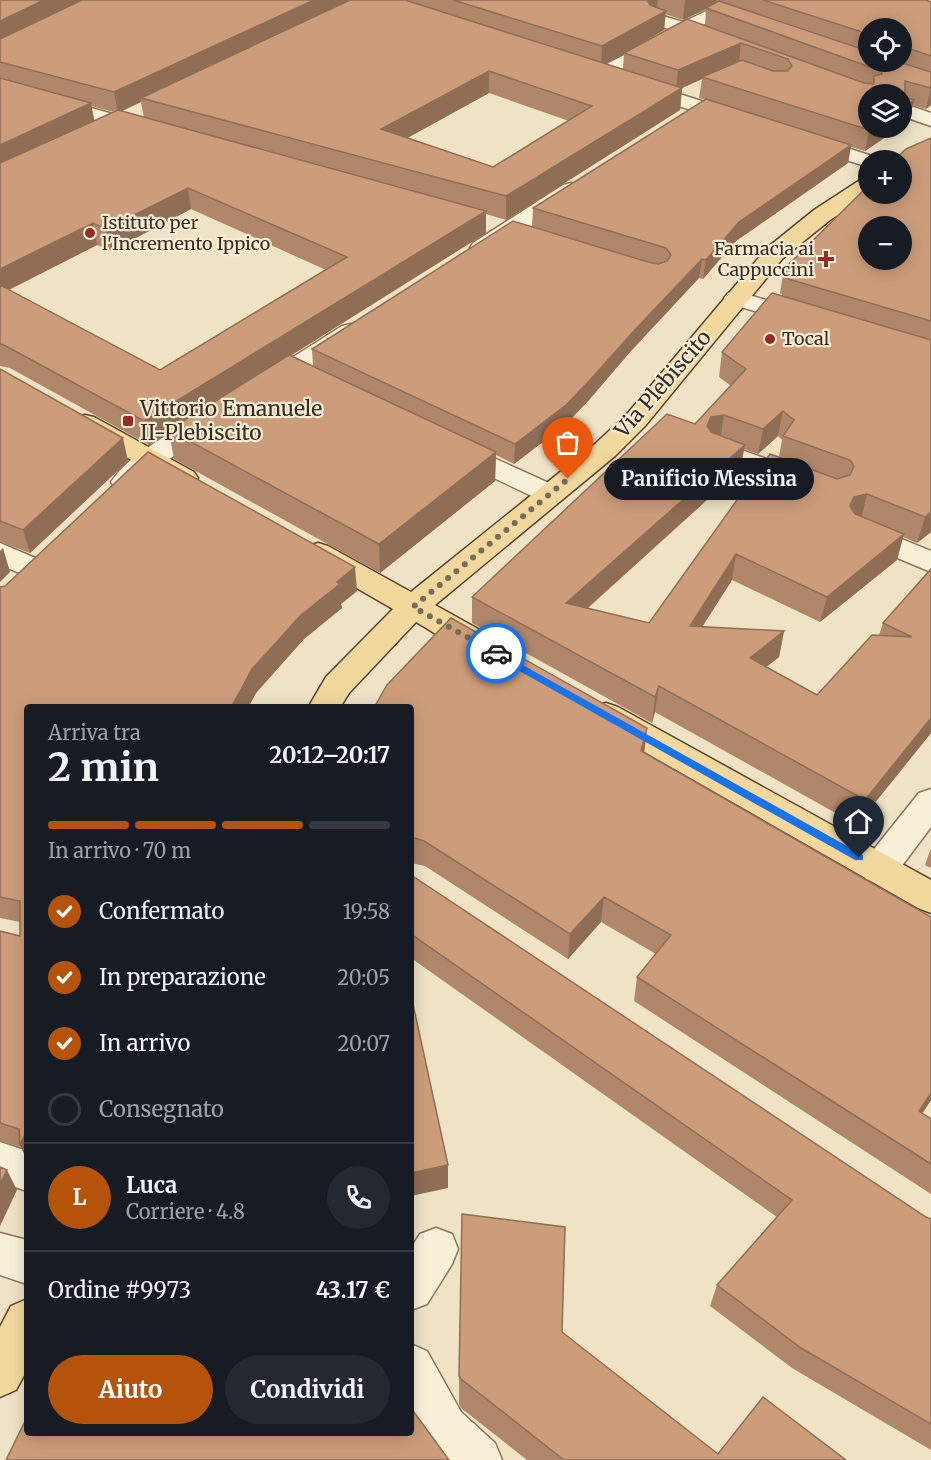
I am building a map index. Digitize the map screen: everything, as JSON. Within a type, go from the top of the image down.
[{"type":"main road","name":"Via Plebiscito","points":[[326,704],[337,686],[413,607],[605,450],[636,420],[775,253],[822,214],[858,191]]},
{"type":"main road","points":[[67,413],[211,493]]},
{"type":"main road","points":[[292,539],[514,664]]},
{"type":"main road","points":[[577,699],[931,898]]},
{"type":"main road","points":[[0,1374],[24,1328]]},
{"type":"street","points":[[725,15],[747,6]]},
{"type":"street","points":[[610,70],[715,12],[769,30]]},
{"type":"street","points":[[656,19],[704,36]]},
{"type":"street","points":[[590,71],[697,96],[757,125]]},
{"type":"street","points":[[0,89],[166,135]]},
{"type":"street","points":[[673,125],[697,96]]},
{"type":"street","points":[[90,136],[152,107]]},
{"type":"street","points":[[912,113],[931,120]]},
{"type":"street","points":[[791,136],[858,158]]},
{"type":"street","points":[[459,262],[520,233],[586,181]]},
{"type":"street","points":[[486,224],[520,233]]},
{"type":"street","points":[[736,298],[822,324]]},
{"type":"street","points":[[250,395],[370,319]]},
{"type":"street","points":[[290,369],[322,384]]},
{"type":"street","points":[[109,497],[150,459],[230,408]]},
{"type":"street","points":[[436,439],[550,494]]},
{"type":"street","points":[[719,450],[822,489]]},
{"type":"street","points":[[860,531],[931,562]]},
{"type":"street","points":[[0,553],[32,568]]},
{"type":"street","points":[[879,869],[931,802]]},
{"type":"street","points":[[0,1162],[24,1170]]},
{"type":"street","points":[[414,1283],[436,1249]]},
{"type":"street","points":[[0,1254],[24,1261]]},
{"type":"street","points":[[414,1373],[444,1429],[478,1460]]},
{"type":"building","points":[[0,0],[44,0],[0,21]]},
{"type":"building","points":[[82,0],[314,0],[114,92],[0,62],[0,39]]},
{"type":"building","points":[[350,0],[405,0],[682,88],[506,196],[141,98]],"holes":[[[489,71],[592,106],[493,167],[381,129]]]},
{"type":"building","points":[[453,0],[647,0],[650,5],[666,11],[602,46]]},
{"type":"building","points":[[763,0],[926,0],[931,2],[931,56],[912,49],[912,18],[858,18],[858,31]]},
{"type":"building","points":[[719,1],[858,48],[858,63],[706,8]]},
{"type":"building","points":[[687,19],[864,83],[874,84],[858,84],[858,127],[702,77],[742,60],[773,71],[787,71],[792,66],[788,59],[741,43],[678,70],[624,53]]},
{"type":"building","points":[[912,66],[931,72],[931,88],[905,81],[905,84],[874,84],[874,76],[882,74],[881,72],[912,72]]},
{"type":"building","points":[[0,78],[91,103],[0,145]]},
{"type":"building","points":[[706,99],[851,145],[739,222],[706,260],[702,259],[566,405],[515,444],[312,349],[513,221],[648,262],[658,264],[667,261],[671,255],[666,248],[533,208]]},
{"type":"building","points":[[118,110],[486,211],[144,421],[0,344],[0,285],[160,370],[347,257],[188,188],[106,229],[93,223],[0,269],[0,163]]},
{"type":"building","points":[[931,138],[931,321],[785,278],[791,271],[784,269],[858,196],[858,204],[912,204],[912,150],[905,150]]},
{"type":"building","points":[[772,293],[931,340],[931,512],[925,517],[867,494],[854,497],[850,506],[855,514],[904,534],[827,597],[736,554],[690,626],[784,631],[750,658],[817,695],[872,635],[912,637],[883,623],[931,569],[931,718],[865,800],[659,686],[655,697],[472,597],[667,414],[695,424],[746,369],[722,352]],"holes":[[[783,411],[794,420],[783,436],[850,460],[854,466],[850,475],[837,479],[770,454],[649,623],[566,603],[745,445],[711,432],[707,426],[711,417],[724,415],[763,429]]]},
{"type":"building","points":[[289,355],[496,452],[379,544],[169,430]]},
{"type":"building","points":[[0,369],[123,438],[23,530],[0,521]]},
{"type":"building","points":[[148,452],[355,567],[337,582],[340,584],[301,615],[252,669],[233,704],[24,704],[24,1136],[20,1145],[19,1129],[0,1123],[0,931],[20,936],[20,901],[0,897],[0,587],[5,586]]},
{"type":"building","points":[[451,618],[647,728],[641,751],[931,917],[931,1093],[919,1111],[931,1119],[931,1164],[637,977],[671,935],[604,897],[570,934],[424,841],[414,838],[414,704],[376,704],[387,685]]},
{"type":"building","points":[[414,877],[931,1219],[931,1424],[801,1348],[717,1285],[792,1200],[414,936]]},
{"type":"building","points":[[414,1009],[448,1165],[414,1172]]},
{"type":"building","points":[[0,1167],[7,1170],[0,1184]]},
{"type":"building","points":[[462,1214],[565,1227],[562,1332],[718,1454],[763,1397],[846,1460],[564,1460],[459,1376]]},
{"type":"building","points":[[414,1412],[449,1460],[6,1460],[24,1423],[24,1436],[414,1436]]},
{"type":"way so far","points":[[496,653],[413,607],[568,479]]},
{"type":"place","name":"Istituto per l'Incremento Ippico","points":[[90,233]]},
{"type":"place","name":"Farmacia ai Cappuccini","points":[[826,259]]},
{"type":"place","name":"Tocal","points":[[770,339]]},
{"type":"place","name":"Vittorio Emanuele II-Plebiscito","points":[[128,421]]},
{"type":"place","name":"Panificio Messina","points":[[568,479]]},
{"type":"route","points":[[496,653],[859,858]]}]
